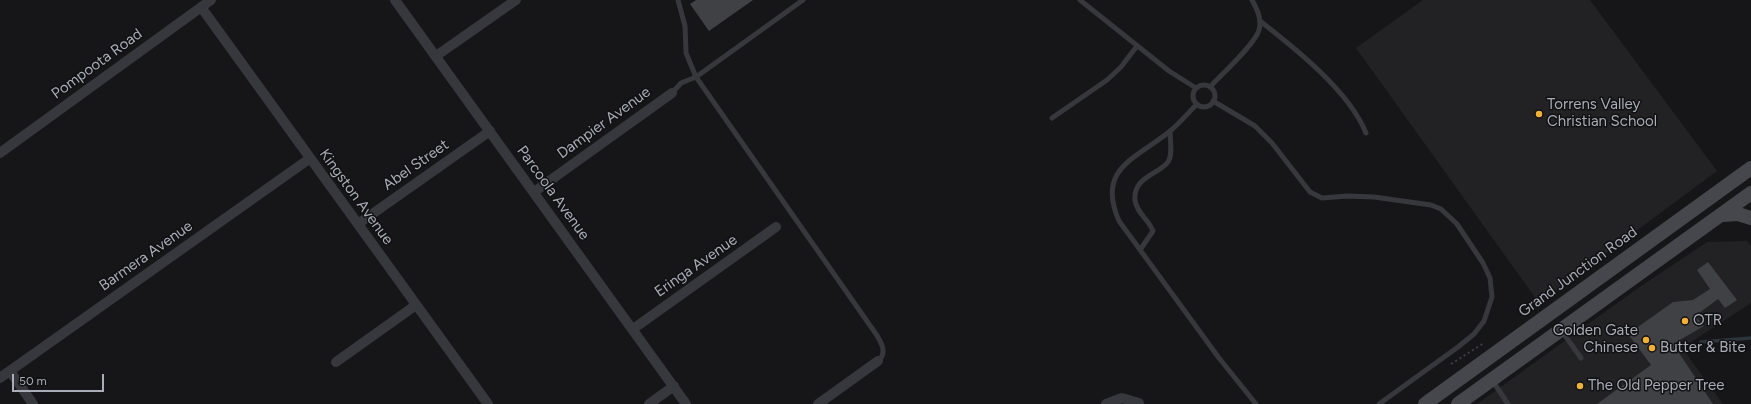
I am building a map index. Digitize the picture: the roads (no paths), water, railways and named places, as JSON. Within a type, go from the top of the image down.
[{"type":"main road","name":"Grand Junction Road","points":[[1426,404],[1489,349],[1531,327],[1751,168]]},
{"type":"main road","points":[[1426,404],[1462,403],[1492,379],[1590,308],[1723,214],[1751,193],[1739,176]]},
{"type":"main road","points":[[1723,214],[1738,214],[1751,218]]},
{"type":"main road","points":[[1531,327],[1534,331],[1542,331],[1560,320],[1590,308]]},
{"type":"main road","points":[[1489,349],[1492,379]]},
{"type":"street","name":"Pompoota Road","points":[[0,153],[211,0]]},
{"type":"street","name":"Parcoola Avenue","points":[[395,0],[686,404]]},
{"type":"street","points":[[436,56],[516,0]]},
{"type":"street","name":"Kingston Avenue","points":[[201,7],[309,159],[358,224],[488,404]]},
{"type":"street","name":"Dampier Avenue","points":[[534,192],[672,92]]},
{"type":"street","name":"Abel Street","points":[[358,224],[490,131]]},
{"type":"street","name":"Barmera Avenue","points":[[0,378],[309,159]]},
{"type":"street","name":"Eringa Avenue","points":[[633,329],[776,227]]},
{"type":"street","points":[[336,362],[416,305]]},
{"type":"street","points":[[818,404],[878,361]]},
{"type":"street","points":[[10,371],[34,404]]},
{"type":"street","points":[[649,404],[674,386]]},
{"type":"street","points":[[1106,404],[1122,398],[1139,403]]},
{"type":"lane","points":[[678,0],[685,26],[686,53],[696,77],[882,343],[884,352],[882,358],[878,361]]},
{"type":"lane","points":[[672,92],[681,83],[696,77],[803,0]]},
{"type":"lane","points":[[1080,0],[1137,46],[1196,88]]},
{"type":"lane","points":[[1210,87],[1252,43],[1259,30],[1260,21],[1258,11],[1252,0]]},
{"type":"lane","points":[[1260,21],[1338,90],[1361,120],[1366,134]]},
{"type":"lane","points":[[1052,118],[1107,80],[1121,67],[1137,46]]},
{"type":"lane","points":[[1203,85],[1210,87],[1214,93],[1213,101],[1208,106],[1197,104],[1193,98],[1196,88],[1203,85]]},
{"type":"lane","points":[[1213,101],[1255,126],[1272,143],[1296,176],[1310,192],[1322,198],[1347,196],[1374,197],[1441,209],[1457,224],[1483,263],[1490,278],[1492,297],[1484,321],[1474,334],[1458,347],[1379,404]]},
{"type":"lane","points":[[1197,104],[1170,131],[1135,156],[1120,169],[1113,182],[1114,210],[1119,222],[1219,358],[1256,404]]},
{"type":"lane","points":[[1140,250],[1153,232],[1150,224],[1136,206],[1135,198],[1137,188],[1142,180],[1168,162],[1170,156],[1170,131]]},
{"type":"lane","points":[[1560,330],[1581,358]]},
{"type":"lane","points":[[1492,379],[1508,404]]},
{"type":"waterway","points":[[1701,342],[1751,338]]},
{"type":"place","name":"Torrens Valley Christian School","points":[[1539,114]]},
{"type":"place","name":"OTR","points":[[1685,321]]},
{"type":"place","name":"Golden Gate Chinese","points":[[1646,340]]},
{"type":"place","name":"Butter & Bite","points":[[1652,348]]},
{"type":"place","name":"The Old Pepper Tree","points":[[1580,386]]}]
